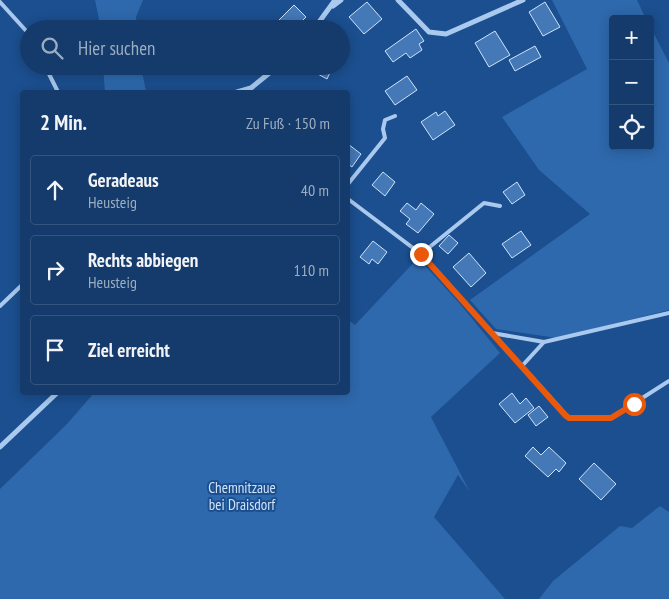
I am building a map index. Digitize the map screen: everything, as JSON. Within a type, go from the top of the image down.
[{"type":"street","points":[[321,20],[334,2],[341,0]]},
{"type":"street","points":[[398,0],[429,32],[446,34],[524,0]]},
{"type":"street","points":[[252,90],[268,75]]},
{"type":"street","points":[[0,447],[55,395]]},
{"type":"lane","points":[[0,2],[20,24]]},
{"type":"lane","points":[[50,75],[57,90]]},
{"type":"lane","points":[[350,182],[385,138],[383,129],[385,120],[395,116]]},
{"type":"lane","points":[[350,201],[421,254],[569,418],[611,418],[669,381]]},
{"type":"lane","points":[[421,254],[484,203],[500,206]]},
{"type":"lane","points":[[0,306],[20,287]]},
{"type":"lane","points":[[491,333],[544,342],[669,313]]},
{"type":"lane","points":[[522,366],[544,342]]},
{"type":"green space","points":[[95,0],[143,0],[136,20],[99,20]]},
{"type":"green space","points":[[552,0],[637,0],[644,15],[609,15],[609,150],[654,150],[654,34],[669,63],[669,310],[557,338],[496,329],[470,300],[590,214],[539,170],[502,117],[587,69]]},
{"type":"green space","points":[[104,75],[143,75],[146,90],[105,90]]},
{"type":"green space","name":"Chemnitzaue bei Draisdorf","points":[[418,258],[461,305],[500,353],[431,417],[470,492],[458,475],[434,517],[505,599],[0,599],[0,489],[67,424],[92,395],[350,395],[350,321],[355,325]]},
{"type":"green space","points":[[660,506],[669,512],[669,599],[539,599],[553,581],[620,526],[632,528]]},
{"type":"building","points":[[367,2],[382,19],[364,34],[349,17]]},
{"type":"building","points":[[545,2],[560,27],[543,36],[529,12]]},
{"type":"building","points":[[294,5],[306,17],[303,20],[279,20]]},
{"type":"building","points":[[416,29],[424,41],[419,44],[422,50],[410,58],[406,53],[393,62],[385,51]]},
{"type":"building","points":[[495,31],[510,55],[489,67],[475,43]]},
{"type":"building","points":[[535,46],[541,57],[515,71],[509,60]]},
{"type":"building","points":[[320,75],[329,75],[327,79]]},
{"type":"building","points":[[407,76],[417,90],[395,105],[385,91]]},
{"type":"building","points":[[445,111],[455,125],[433,140],[421,122],[436,112],[438,116]]},
{"type":"building","points":[[350,146],[361,154],[352,167],[350,166]]},
{"type":"building","points":[[383,172],[395,182],[385,196],[372,185]]},
{"type":"building","points":[[517,182],[525,195],[512,204],[503,192]]},
{"type":"building","points":[[407,203],[416,210],[421,203],[434,214],[418,233],[406,224],[410,219],[400,211]]},
{"type":"building","points":[[521,231],[531,245],[512,258],[502,244]]},
{"type":"building","points":[[449,235],[458,243],[448,254],[439,246]]},
{"type":"building","points":[[373,241],[387,252],[378,264],[372,259],[369,264],[360,257]]},
{"type":"building","points":[[469,253],[486,273],[471,287],[453,267]]},
{"type":"building","points":[[512,393],[520,404],[526,398],[534,408],[515,423],[499,404]]},
{"type":"building","points":[[539,406],[548,417],[536,426],[528,415]]},
{"type":"building","points":[[533,447],[541,455],[549,447],[566,463],[559,472],[556,469],[548,477],[525,456]]},
{"type":"building","points":[[594,463],[616,484],[601,500],[579,479]]},
{"type":"route","points":[[421,254],[569,418],[611,418],[634,404]]}]
